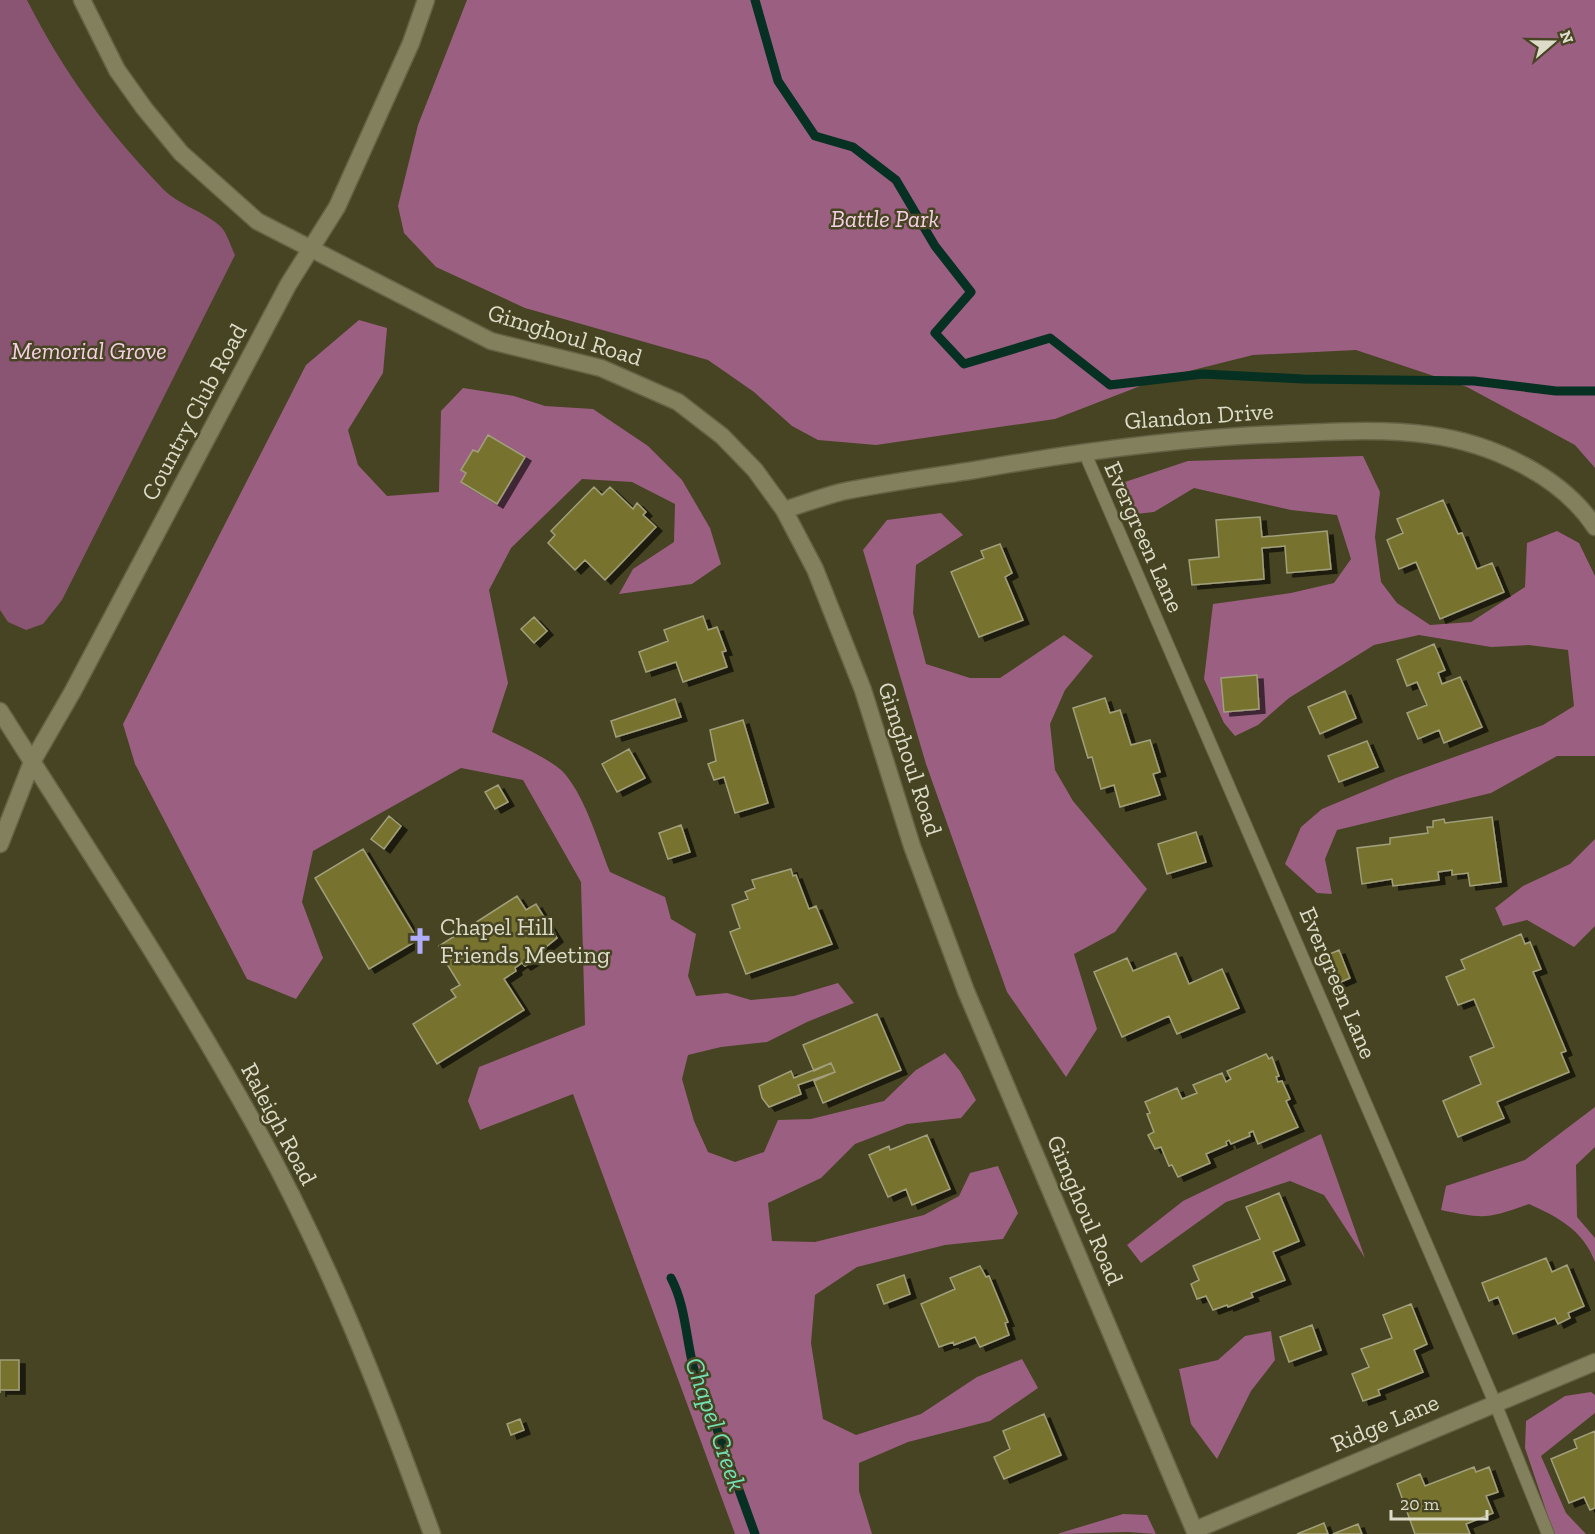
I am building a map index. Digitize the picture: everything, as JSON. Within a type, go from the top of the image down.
[{"type":"street","name":"Gimghoul Road","points":[[82,0],[117,70],[181,153],[257,220],[491,341],[601,368],[678,402],[722,436],[755,470],[784,510],[815,569],[863,690],[912,846],[966,991],[1195,1532]]},
{"type":"street","name":"Country Club Road","points":[[0,844],[32,762],[73,691],[288,285],[313,248],[342,197],[411,43],[426,0]]},
{"type":"street","name":"Glandon Drive","points":[[784,510],[840,493],[1084,451],[1160,441],[1347,431],[1429,434],[1464,442],[1551,481],[1572,499],[1595,527]]},
{"type":"street","name":"Raleigh Road","points":[[0,711],[155,952],[255,1124],[337,1289],[399,1442],[432,1534]]},
{"type":"street","name":"Ridge Lane","points":[[1195,1532],[1595,1362]]},
{"type":"lane","name":"Evergreen Lane","points":[[1084,451],[1495,1403],[1548,1534]]},
{"type":"green space","name":"Memorial Grove","points":[[0,0],[27,0],[56,53],[105,123],[163,189],[221,227],[235,255],[62,600],[43,624],[26,630],[8,622],[0,610]]},
{"type":"green space","name":"Battle Park","points":[[467,0],[1595,0],[1595,468],[1575,445],[1467,387],[1356,350],[1253,355],[1161,378],[1055,419],[876,445],[818,440],[792,426],[754,392],[708,360],[525,308],[436,267],[404,233],[398,206],[418,125]]},
{"type":"green space","points":[[359,320],[387,328],[383,373],[348,430],[358,465],[387,496],[439,492],[441,411],[463,388],[514,396],[545,406],[593,409],[648,446],[682,480],[710,528],[721,564],[692,584],[619,594],[633,569],[674,542],[675,504],[632,482],[582,479],[511,548],[489,590],[508,683],[492,732],[541,756],[559,768],[573,785],[585,808],[610,872],[665,897],[671,919],[696,934],[688,976],[696,996],[727,993],[751,1000],[794,996],[838,983],[854,1003],[807,1022],[767,1042],[721,1047],[688,1055],[682,1079],[694,1121],[708,1152],[735,1162],[764,1152],[778,1120],[811,1119],[884,1101],[916,1070],[945,1053],[960,1071],[976,1100],[961,1118],[907,1124],[855,1144],[821,1178],[768,1203],[772,1241],[815,1242],[924,1215],[959,1196],[970,1173],[998,1166],[1018,1213],[1003,1239],[945,1245],[857,1267],[815,1295],[811,1343],[823,1419],[856,1435],[921,1414],[977,1377],[1022,1359],[1038,1388],[990,1421],[908,1442],[859,1463],[859,1491],[872,1534],[735,1534],[573,1094],[480,1130],[468,1101],[479,1067],[585,1025],[581,882],[523,780],[461,768],[313,851],[302,902],[323,958],[296,999],[247,979],[135,764],[123,724],[306,365]]},
{"type":"green space","points":[[1363,456],[1380,492],[1375,537],[1381,582],[1397,603],[1430,625],[1471,622],[1525,587],[1527,543],[1557,531],[1579,543],[1595,576],[1595,756],[1557,756],[1491,793],[1337,830],[1325,859],[1332,894],[1317,893],[1285,864],[1301,827],[1322,809],[1396,778],[1543,725],[1574,706],[1568,650],[1529,645],[1491,647],[1419,635],[1374,645],[1289,698],[1258,725],[1235,736],[1224,723],[1204,679],[1213,604],[1291,593],[1334,583],[1351,559],[1337,515],[1291,510],[1194,488],[1154,512],[1127,515],[1125,482],[1188,461]]},
{"type":"green space","points":[[941,513],[963,535],[916,565],[913,613],[926,664],[970,678],[1000,678],[1064,635],[1093,656],[1065,690],[1050,724],[1055,770],[1073,801],[1147,889],[1115,932],[1074,954],[1097,1029],[1066,1077],[1007,992],[926,764],[863,550],[887,520]]},
{"type":"green space","points":[[1595,839],[1595,926],[1574,947],[1527,920],[1503,926],[1495,908],[1523,886],[1570,864]]},
{"type":"green space","points":[[1595,1107],[1595,1147],[1576,1165],[1577,1217],[1595,1238],[1595,1262],[1584,1241],[1576,1233],[1550,1214],[1529,1204],[1504,1213],[1486,1216],[1441,1210],[1446,1186],[1525,1160]]},
{"type":"green space","points":[[1321,1134],[1365,1258],[1324,1195],[1290,1181],[1226,1202],[1141,1263],[1127,1245],[1183,1201]]},
{"type":"green space","points":[[1271,1331],[1275,1360],[1251,1391],[1217,1459],[1191,1424],[1179,1369],[1218,1360],[1245,1336]]},
{"type":"green space","points":[[1591,1392],[1595,1395],[1595,1413],[1541,1456],[1566,1513],[1586,1534],[1554,1534],[1525,1448],[1526,1421],[1565,1396]]},
{"type":"green space","points":[[1123,1514],[1147,1515],[1156,1534],[1128,1532],[1057,1534]]},
{"type":"building","points":[[488,435],[525,457],[497,504],[461,482],[466,473],[461,470],[473,450],[478,452]]},
{"type":"building","points":[[594,487],[602,495],[610,487],[633,509],[637,503],[646,512],[643,515],[656,527],[605,580],[585,560],[575,570],[548,543],[555,535],[551,531]]},
{"type":"building","points":[[1443,500],[1458,534],[1462,533],[1477,569],[1492,563],[1504,592],[1440,619],[1416,562],[1399,569],[1387,540],[1403,533],[1397,519]]},
{"type":"building","points":[[1260,517],[1262,537],[1327,531],[1331,569],[1287,573],[1285,546],[1262,548],[1264,579],[1192,585],[1189,560],[1219,557],[1216,520]]},
{"type":"building","points":[[1000,544],[1012,573],[1005,577],[1023,620],[979,637],[951,572],[984,558],[981,551]]},
{"type":"building","points":[[703,616],[708,630],[717,627],[726,651],[722,652],[727,667],[683,682],[676,662],[646,672],[639,652],[668,641],[664,630]]},
{"type":"building","points":[[534,617],[547,631],[534,643],[521,629]]},
{"type":"building","points":[[1434,644],[1445,670],[1438,673],[1442,684],[1460,677],[1482,727],[1444,743],[1439,730],[1418,739],[1407,713],[1427,705],[1417,682],[1407,686],[1397,660]]},
{"type":"building","points":[[1257,675],[1259,709],[1224,712],[1221,678]]},
{"type":"building","points":[[1345,691],[1356,718],[1320,734],[1308,707]]},
{"type":"building","points":[[1105,698],[1110,713],[1120,710],[1131,745],[1150,740],[1160,772],[1153,774],[1160,795],[1120,807],[1114,785],[1101,789],[1092,757],[1088,758],[1073,708]]},
{"type":"building","points":[[675,699],[681,717],[616,737],[611,721]]},
{"type":"building","points":[[743,720],[768,803],[735,813],[724,777],[714,780],[708,764],[716,761],[710,730]]},
{"type":"building","points":[[1367,741],[1378,767],[1339,782],[1328,756]]},
{"type":"building","points":[[629,749],[645,778],[617,792],[602,764]]},
{"type":"building","points":[[498,785],[508,802],[495,809],[485,792]]},
{"type":"building","points":[[389,816],[401,826],[384,849],[371,839]]},
{"type":"building","points":[[1492,817],[1501,882],[1470,886],[1468,873],[1452,875],[1452,870],[1438,872],[1439,880],[1393,886],[1392,879],[1362,884],[1357,848],[1390,844],[1390,838],[1428,833],[1427,827],[1433,827],[1433,821],[1444,819],[1445,823]]},
{"type":"building","points":[[681,825],[690,852],[668,859],[659,833]]},
{"type":"building","points":[[1196,832],[1206,862],[1167,874],[1158,844]]},
{"type":"building","points":[[363,849],[418,940],[369,969],[315,878]]},
{"type":"building","points":[[791,869],[793,876],[796,875],[809,909],[816,906],[832,944],[746,974],[730,932],[740,928],[732,905],[748,899],[745,892],[755,888],[752,880]]},
{"type":"building","points":[[517,896],[526,910],[536,904],[557,938],[541,951],[543,955],[525,966],[522,963],[515,968],[516,971],[504,979],[524,1010],[437,1064],[413,1024],[456,997],[451,990],[460,985],[442,956],[444,955],[439,946]]},
{"type":"building","points":[[1521,934],[1525,944],[1530,942],[1541,969],[1533,972],[1566,1051],[1561,1053],[1569,1072],[1497,1102],[1504,1118],[1458,1137],[1443,1101],[1481,1084],[1470,1057],[1494,1047],[1474,999],[1458,1005],[1446,977],[1465,969],[1461,960]]},
{"type":"building","points":[[1339,950],[1350,978],[1334,985],[1323,957]]},
{"type":"building","points":[[1176,953],[1189,984],[1222,969],[1239,1008],[1177,1034],[1169,1016],[1122,1037],[1094,972],[1127,958],[1133,971]]},
{"type":"building","points":[[877,1014],[901,1070],[823,1103],[814,1081],[835,1072],[831,1063],[814,1071],[803,1045]]},
{"type":"building","points":[[1266,1054],[1269,1059],[1272,1057],[1279,1076],[1276,1077],[1278,1082],[1282,1081],[1290,1099],[1286,1101],[1298,1127],[1258,1144],[1253,1131],[1249,1133],[1250,1136],[1231,1144],[1229,1140],[1226,1142],[1227,1145],[1206,1154],[1210,1163],[1178,1177],[1172,1165],[1169,1166],[1161,1147],[1155,1149],[1148,1135],[1154,1132],[1145,1102],[1177,1088],[1182,1099],[1197,1093],[1193,1085],[1222,1073],[1226,1082],[1231,1079],[1227,1071]]},
{"type":"building","points":[[831,1063],[835,1072],[798,1085],[801,1094],[769,1107],[762,1098],[759,1086],[791,1071],[794,1078]]},
{"type":"building","points":[[927,1135],[950,1189],[912,1205],[906,1189],[888,1197],[869,1155],[889,1146],[890,1150]]},
{"type":"building","points":[[1279,1193],[1299,1241],[1273,1252],[1285,1280],[1251,1293],[1253,1297],[1213,1310],[1206,1296],[1197,1299],[1191,1284],[1199,1280],[1193,1266],[1260,1239],[1246,1207]]},
{"type":"building","points":[[1546,1258],[1552,1272],[1567,1265],[1584,1306],[1568,1313],[1570,1318],[1558,1324],[1555,1318],[1513,1334],[1498,1297],[1489,1301],[1482,1283]]},
{"type":"building","points":[[980,1266],[986,1277],[989,1276],[1008,1322],[1005,1323],[1009,1335],[980,1347],[975,1337],[954,1345],[953,1342],[939,1347],[921,1304],[955,1289],[950,1278]]},
{"type":"building","points":[[904,1275],[910,1294],[884,1304],[877,1285]]},
{"type":"building","points":[[1411,1304],[1427,1344],[1414,1350],[1423,1372],[1378,1390],[1380,1395],[1363,1401],[1352,1374],[1369,1367],[1361,1349],[1392,1338],[1383,1315]]},
{"type":"building","points":[[1312,1325],[1321,1350],[1289,1362],[1280,1337]]},
{"type":"building","points":[[0,1360],[19,1360],[19,1390],[0,1390]]},
{"type":"building","points":[[1044,1414],[1061,1455],[1004,1479],[994,1457],[1010,1449],[1003,1431]]},
{"type":"building","points":[[520,1419],[524,1430],[511,1435],[507,1424]]},
{"type":"building","points":[[1595,1431],[1595,1508],[1590,1510],[1584,1497],[1569,1503],[1551,1459],[1577,1448],[1574,1440]]},
{"type":"building","points":[[1474,1467],[1476,1472],[1489,1467],[1498,1492],[1486,1496],[1493,1513],[1466,1524],[1470,1534],[1415,1534],[1397,1484],[1420,1474],[1425,1486]]},
{"type":"building","points":[[1324,1523],[1328,1534],[1297,1534]]},
{"type":"building","points":[[1358,1524],[1362,1534],[1333,1534]]},
{"type":"waterway","points":[[755,0],[778,81],[815,136],[853,147],[896,180],[935,246],[971,292],[935,333],[964,364],[1050,338],[1110,385],[1203,374],[1303,379],[1474,381],[1556,391],[1595,391]]},
{"type":"waterway","name":"Chapel Creek","points":[[671,1278],[682,1308],[694,1370],[755,1534]]},
{"type":"place","name":"Chapel Hill Friends Meeting","points":[[420,941]]}]
